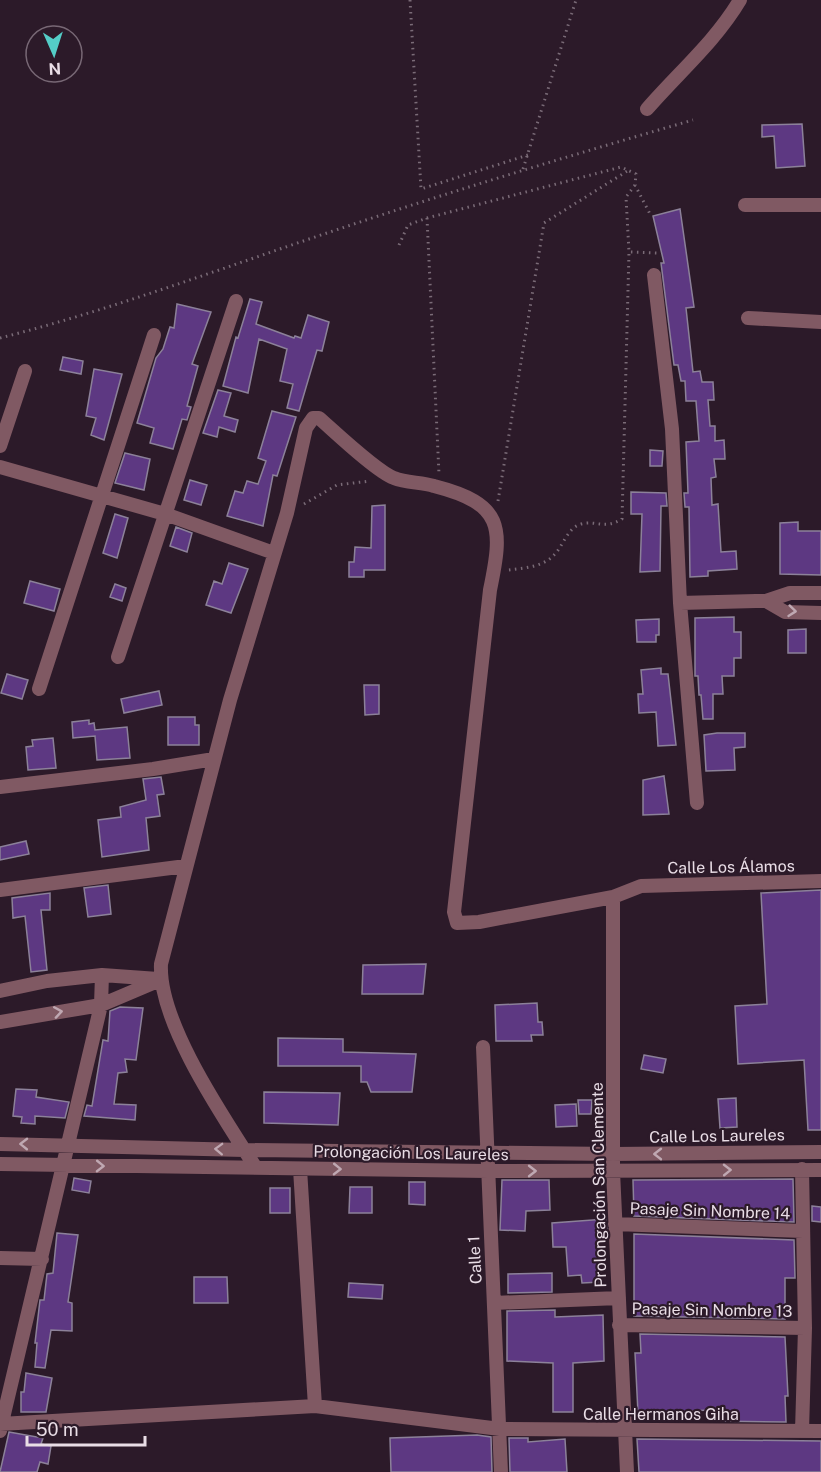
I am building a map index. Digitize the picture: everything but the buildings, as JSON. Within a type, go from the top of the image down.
[{"type":"street","points":[[647,109],[693,62],[728,20],[740,0]]},
{"type":"street","points":[[745,205],[821,205]]},
{"type":"street","points":[[654,275],[672,429],[680,603],[697,803]]},
{"type":"street","points":[[118,657],[236,301]]},
{"type":"street","points":[[748,318],[821,322]]},
{"type":"street","points":[[39,689],[154,334]]},
{"type":"street","points":[[0,446],[25,370]]},
{"type":"street","points":[[256,1168],[184,1045],[162,993],[161,964],[214,759],[274,553],[288,513],[306,428],[313,418],[318,418],[393,478],[440,488],[474,500],[488,510],[498,538],[493,572]]},
{"type":"street","points":[[0,467],[165,514],[274,553]]},
{"type":"street","name":"Calle Los Álamos","points":[[493,572],[455,919],[461,925],[613,897],[641,886],[821,881]]},
{"type":"street","points":[[680,603],[766,602],[790,593],[821,593]]},
{"type":"street","points":[[766,602],[785,612],[821,613]]},
{"type":"street","points":[[0,787],[153,769],[214,759]]},
{"type":"street","points":[[0,890],[186,866]]},
{"type":"street","name":"Prolongación San Clemente","points":[[613,897],[613,1171],[623,1430],[627,1472]]},
{"type":"street","points":[[0,991],[48,981],[102,975],[160,980]]},
{"type":"street","points":[[0,1426],[5,1386],[42,1259],[101,1005],[102,975]]},
{"type":"street","points":[[0,1022],[101,1005],[160,980]]},
{"type":"street","name":"Calle 1","points":[[483,1047],[501,1472]]},
{"type":"street","name":"Prolongación Los Laureles","points":[[0,1144],[244,1150],[613,1154]]},
{"type":"street","name":"Calle Los Laureles","points":[[613,1154],[821,1152]]},
{"type":"street","name":"Prolongación Los Laureles","points":[[0,1164],[487,1171],[821,1170]]},
{"type":"street","points":[[300,1168],[315,1406]]},
{"type":"street","points":[[802,1169],[805,1328],[802,1431]]},
{"type":"street","name":"Pasaje Sin Nombre 14","points":[[615,1224],[803,1231]]},
{"type":"street","points":[[0,1258],[42,1259]]},
{"type":"street","points":[[494,1303],[619,1298]]},
{"type":"street","name":"Pasaje Sin Nombre 13","points":[[619,1325],[805,1328]]},
{"type":"street","name":"Calle Hermanos Giha","points":[[0,1426],[315,1406],[500,1430],[821,1431]]},
{"type":"path","points":[[410,0],[421,189],[528,155]]},
{"type":"path","points":[[523,169],[576,0]]},
{"type":"path","points":[[0,338],[80,318],[331,231],[523,169],[693,120]]},
{"type":"path","points":[[399,245],[408,225],[427,218],[621,167],[636,174],[635,185],[626,197],[629,252],[622,519],[602,526],[581,524],[573,528],[553,557],[533,567],[493,572]]},
{"type":"path","points":[[494,522],[544,223],[629,170]]},
{"type":"path","points":[[635,185],[650,214]]},
{"type":"path","points":[[427,218],[440,488]]},
{"type":"path","points":[[629,252],[657,253]]},
{"type":"path","points":[[288,513],[337,485],[393,478]]}]
